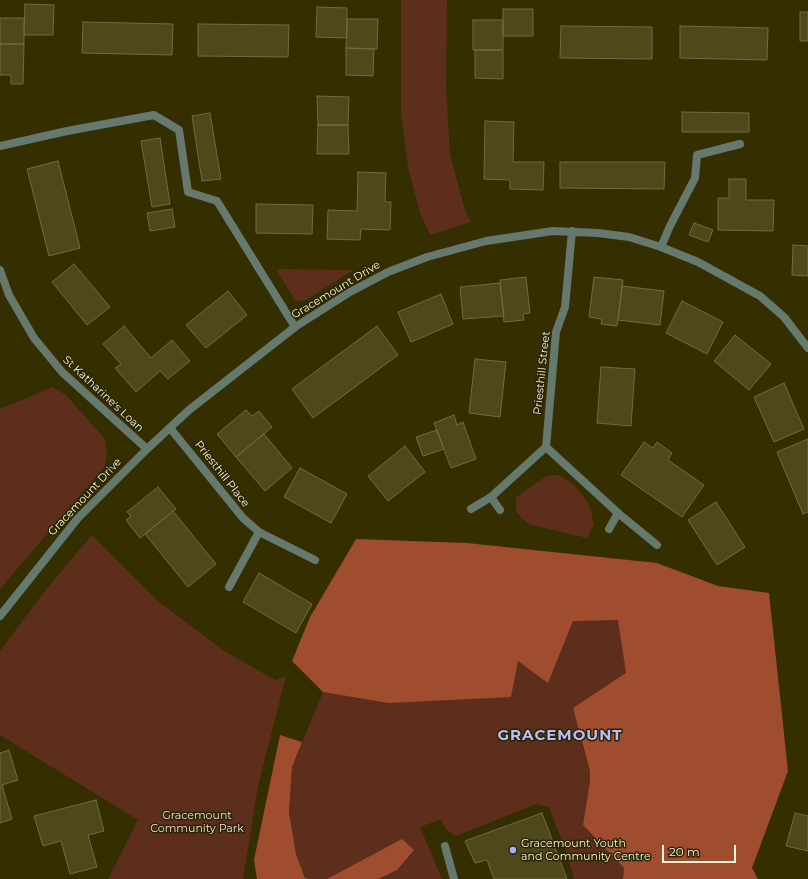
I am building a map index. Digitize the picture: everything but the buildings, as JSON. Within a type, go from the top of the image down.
[{"type":"street","points":[[0,146],[154,115],[179,130],[188,192],[217,201],[295,327]]},
{"type":"street","points":[[662,247],[670,226],[694,178],[697,156],[740,144]]},
{"type":"street","name":"Gracemount Drive","points":[[0,616],[78,518],[146,449],[189,410],[295,327],[350,292],[382,275],[427,256],[486,241],[553,231],[572,230],[629,237],[662,247],[698,262],[760,296],[784,317],[808,348]]},
{"type":"street","name":"Priesthill Street","points":[[546,447],[556,332],[565,307],[572,230]]},
{"type":"street","name":"St Katharine's Loan","points":[[0,270],[9,295],[34,338],[62,372],[146,449]]},
{"type":"street","name":"Priesthill Place","points":[[170,428],[243,518],[259,532],[315,560]]},
{"type":"street","points":[[472,509],[491,498],[546,447],[618,513],[657,545]]},
{"type":"street","points":[[491,498],[500,510]]},
{"type":"street","points":[[609,529],[618,513]]},
{"type":"street","points":[[229,587],[259,532]]},
{"type":"street","points":[[445,846],[454,879]]},
{"type":"green space","points":[[401,0],[447,0],[446,87],[450,155],[465,210],[471,222],[430,235],[420,213],[408,167],[401,114]]},
{"type":"green space","points":[[276,269],[353,270],[306,300],[298,301],[294,299]]},
{"type":"green space","points":[[52,387],[66,395],[105,439],[107,455],[105,466],[0,589],[0,409]]},
{"type":"green space","points":[[560,475],[575,486],[589,504],[594,524],[587,538],[528,524],[516,512],[516,497],[547,476]]},
{"type":"green space","name":"Gracemount Community Park","points":[[92,535],[159,602],[223,650],[275,680],[286,676],[258,786],[243,879],[108,879],[138,820],[0,735],[0,651],[48,587]]},
{"type":"green space","points":[[573,620],[619,620],[626,673],[581,740],[590,771],[590,781],[583,825],[624,868],[623,879],[574,879],[566,851],[549,807],[536,804],[456,836],[446,830],[441,819],[420,827],[442,879],[306,879],[296,854],[289,813],[292,767],[323,692],[388,703],[518,661],[548,682]]},
{"type":"shaded area","points":[[356,539],[467,543],[657,563],[718,586],[769,593],[788,771],[752,868],[758,879],[623,879],[624,868],[583,825],[590,781],[590,771],[573,708],[626,673],[618,620],[573,621],[548,683],[518,661],[511,697],[388,703],[323,692],[292,661],[310,617]]},
{"type":"shaded area","points":[[280,735],[302,742],[292,767],[289,813],[296,854],[305,878],[310,879],[257,879],[254,860]]},
{"type":"shaded area","points":[[402,839],[414,850],[397,870],[378,879],[327,879]]},
{"type":"place","name":"Gracemount Youth and Community Centre","points":[[513,850]]},
{"type":"district","name":"GRACEMOUNT","points":[[560,736]]}]
